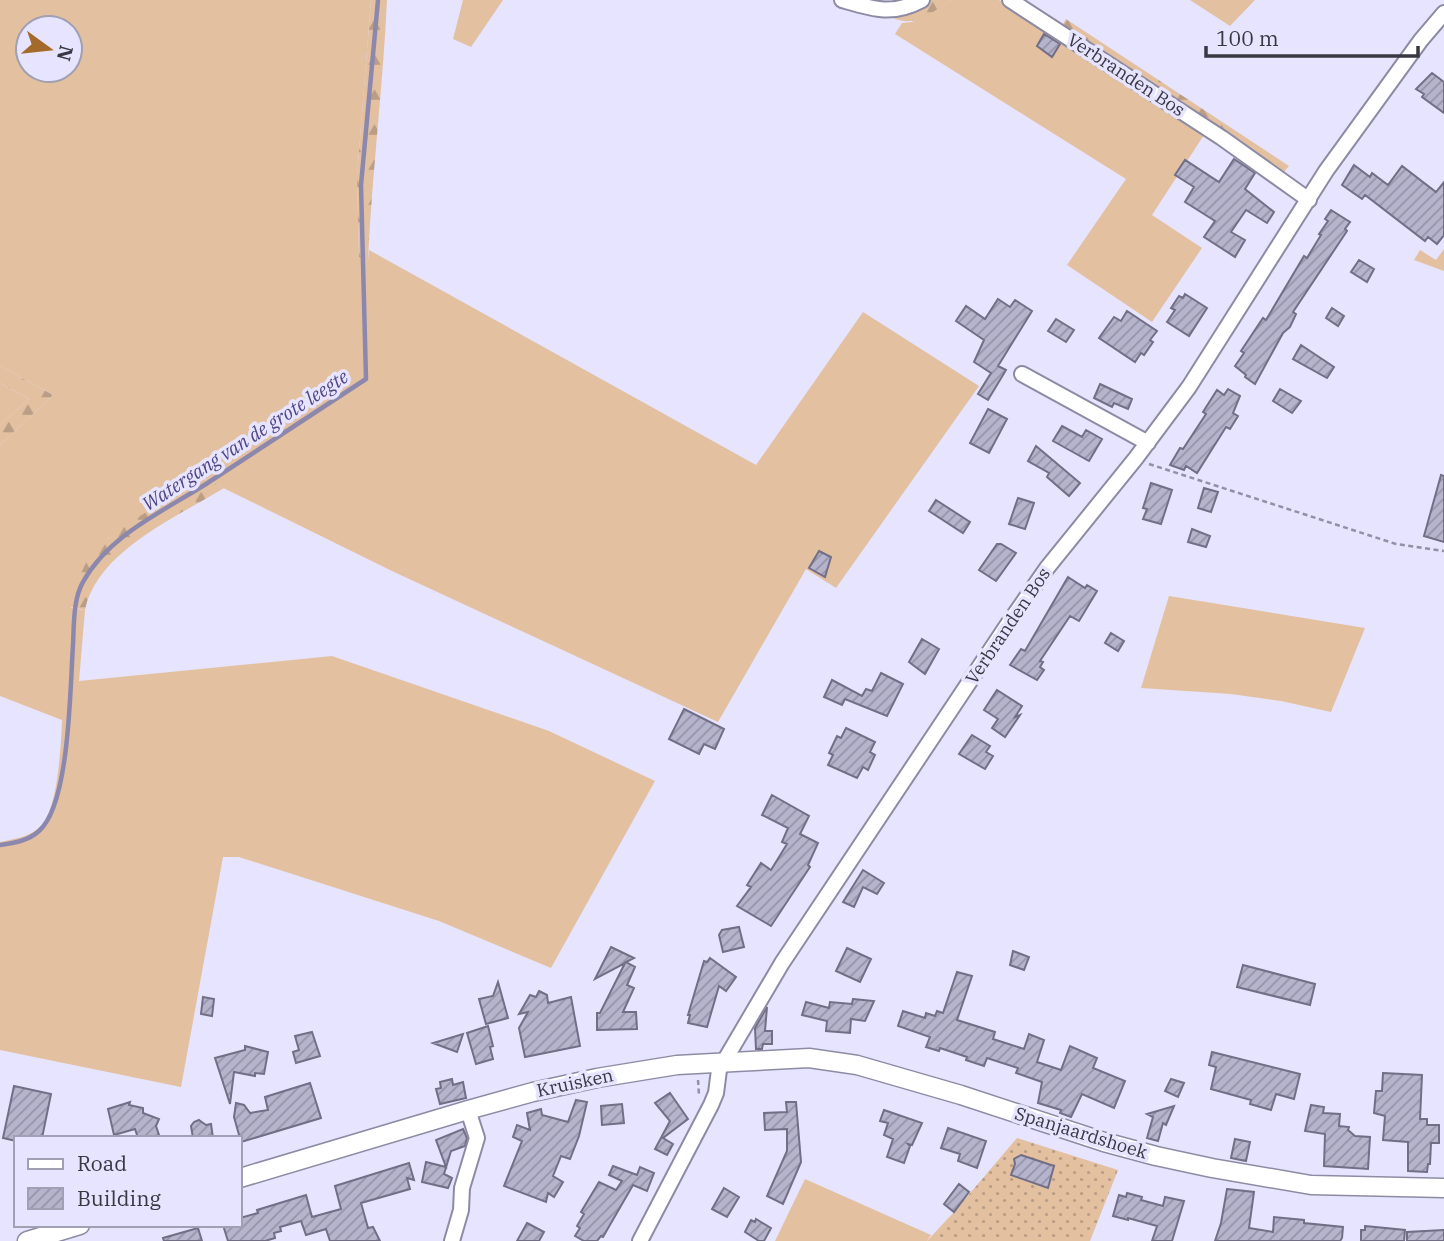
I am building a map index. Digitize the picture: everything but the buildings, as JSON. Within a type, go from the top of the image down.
[{"type":"street","points":[[842,0],[885,11],[898,10],[922,0]]},
{"type":"street","name":"Verbranden Bos","points":[[1010,0],[1222,138],[1309,200]]},
{"type":"street","name":"Verbranden Bos","points":[[723,1062],[782,963],[1008,624],[1047,568],[1148,443],[1189,387],[1354,131],[1444,13]]},
{"type":"street","points":[[1022,374],[1148,443]]},
{"type":"street","name":"Spanjaardshoek","points":[[723,1062],[809,1058],[857,1065],[961,1095],[1104,1142],[1255,1177],[1311,1185],[1444,1188]]},
{"type":"street","points":[[640,1241],[711,1105],[723,1062]]},
{"type":"street","name":"Kruisken","points":[[242,1177],[468,1110],[597,1078],[677,1065],[723,1062]]},
{"type":"street","points":[[452,1241],[461,1210],[462,1188],[477,1138],[468,1110]]},
{"type":"street","points":[[27,1241],[73,1227]]},
{"type":"path","points":[[1136,458],[1396,544],[1444,551]]},
{"type":"green space","points":[[0,0],[371,0],[357,176],[359,258],[368,260],[369,250],[756,465],[863,312],[979,386],[836,588],[806,569],[718,722],[392,571],[203,478],[108,539],[71,608],[85,610],[79,681],[332,656],[549,731],[655,781],[551,968],[439,921],[239,857],[223,857],[181,1087],[0,1050],[0,842],[35,831],[49,813],[58,773],[62,720],[0,696],[0,445],[53,395],[0,366]]},
{"type":"green space","points":[[371,0],[387,0],[368,260],[364,262],[359,258],[357,176]]},
{"type":"green space","points":[[463,0],[503,0],[471,47],[453,39]]},
{"type":"green space","points":[[931,0],[952,0],[914,21],[898,20],[889,16]]},
{"type":"green space","points":[[952,0],[999,0],[1204,135],[1152,215],[1202,248],[1152,322],[1067,265],[1126,179],[895,34],[902,23],[912,22]]},
{"type":"green space","points":[[1190,0],[1255,0],[1230,26]]},
{"type":"green space","points":[[1066,19],[1289,166],[1283,173],[1060,29]]},
{"type":"green space","points":[[1444,249],[1444,271],[1414,260],[1420,250],[1436,260]]},
{"type":"green space","points":[[0,366],[53,395],[0,445],[0,425],[29,399],[0,383]]},
{"type":"green space","points":[[0,383],[29,399],[0,425]]},
{"type":"green space","points":[[202,478],[224,488],[141,538],[105,570],[92,589],[85,610],[71,607],[82,572],[96,550],[140,516]]},
{"type":"green space","points":[[1169,596],[1365,628],[1331,712],[1231,694],[1141,688]]},
{"type":"green space","points":[[1017,1138],[1118,1170],[1090,1241],[927,1241],[954,1212]]},
{"type":"green space","points":[[805,1179],[931,1235],[927,1241],[775,1241]]},
{"type":"waterway","name":"Watergang van de grote leegte","points":[[0,845],[26,839],[39,831],[49,817],[57,796],[63,771],[69,715],[76,604],[83,582],[94,565],[138,526],[366,379],[361,185],[378,0]]}]
